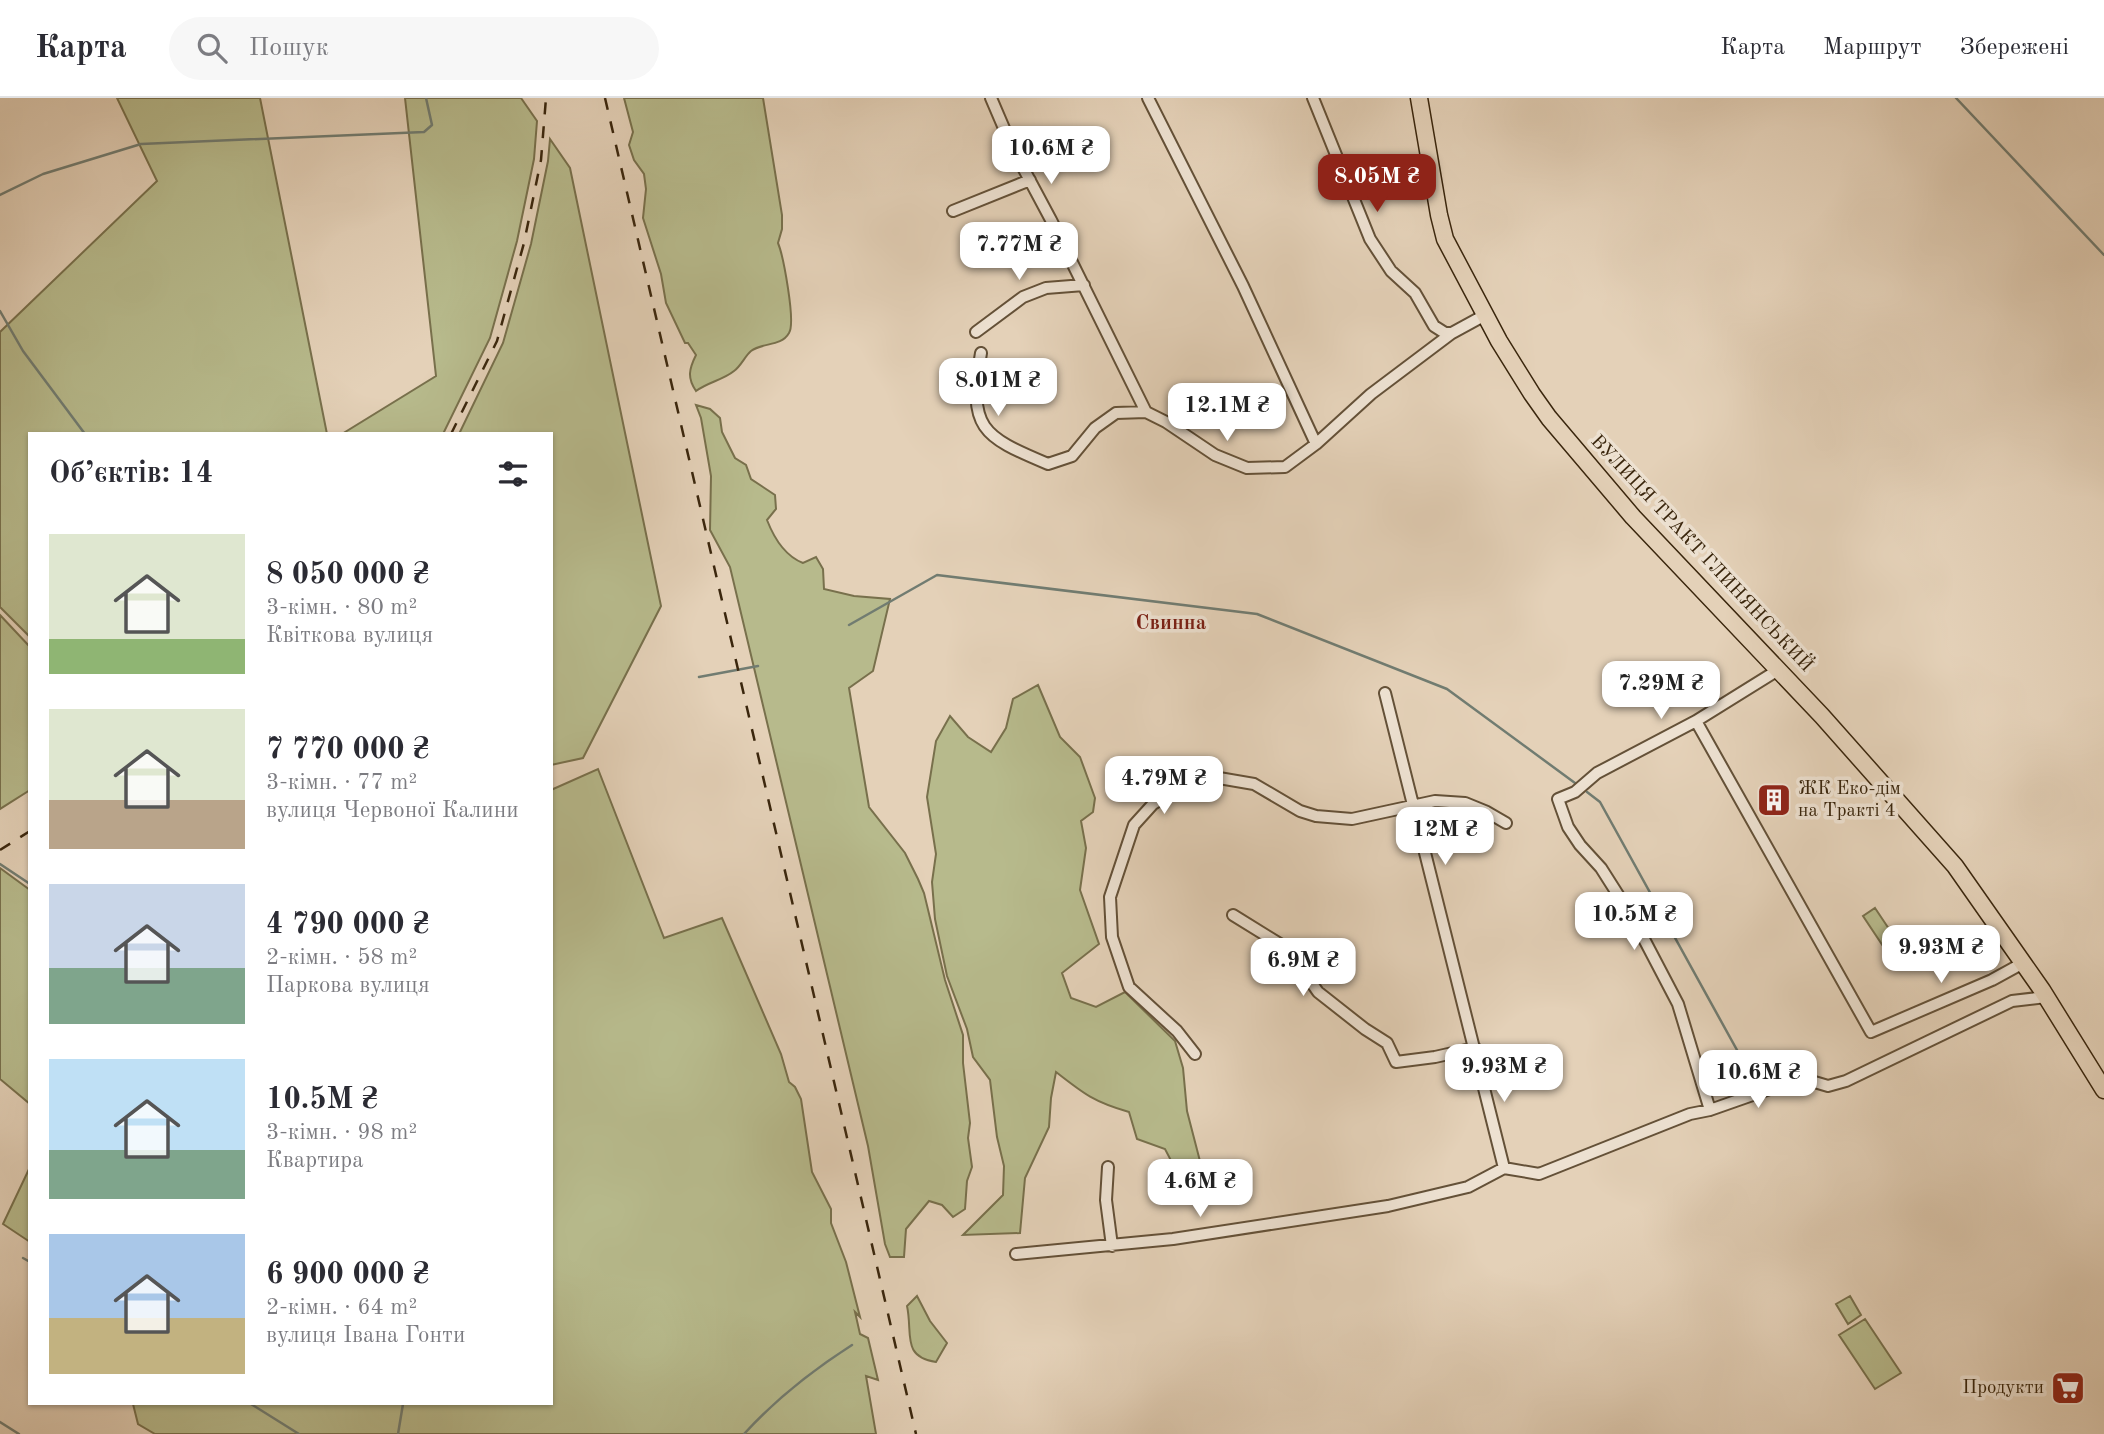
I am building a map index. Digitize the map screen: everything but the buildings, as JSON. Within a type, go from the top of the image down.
[{"type":"main road","name":"ВУЛИЦЯ ТРАКТ ГЛИНЯНСЬКИЙ","points":[[1419,98],[1438,215],[1445,239],[1515,367],[1549,418],[1633,517],[1887,787],[1955,866],[2044,994],[2104,1090]]},
{"type":"street","points":[[991,98],[1012,147],[1146,412]]},
{"type":"street","points":[[1148,98],[1243,286],[1316,444]]},
{"type":"street","points":[[1313,98],[1370,239],[1391,271],[1415,293],[1434,326],[1452,333]]},
{"type":"street","points":[[953,211],[1030,180]]},
{"type":"street","points":[[976,332],[1024,297],[1046,288],[1084,285]]},
{"type":"street","points":[[981,353],[975,384],[975,403],[982,426],[1009,447],[1048,464],[1072,456],[1095,428],[1116,413],[1146,412],[1215,455],[1247,468],[1285,467],[1316,444],[1371,394],[1452,333],[1485,315]]},
{"type":"street","points":[[1710,1110],[1678,1004],[1634,920],[1601,868],[1568,827],[1558,799],[1575,792],[1597,773],[1696,721],[1779,670]]},
{"type":"street","points":[[1385,693],[1504,1168]]},
{"type":"street","points":[[1696,721],[1871,1032],[1992,980],[2023,963]]},
{"type":"street","points":[[1195,1054],[1177,1031],[1129,987],[1112,937],[1110,897],[1134,824],[1153,804],[1183,785],[1219,778],[1254,784],[1300,811],[1317,816],[1352,818],[1436,801],[1465,803],[1506,823]]},
{"type":"street","points":[[1233,915],[1288,949],[1318,992],[1364,1029],[1387,1043],[1396,1062],[1475,1048]]},
{"type":"street","points":[[1016,1254],[1112,1246],[1388,1206],[1468,1187],[1504,1168],[1539,1174],[1690,1114],[1710,1110],[1801,1078],[1828,1086],[1846,1081],[2012,1001],[2044,994]]},
{"type":"street","points":[[1108,1167],[1106,1200],[1112,1246]]},
{"type":"green space","points":[[117,98],[260,98],[327,432],[28,432],[28,635],[0,607],[0,332],[157,181]]},
{"type":"green space","points":[[405,98],[521,98],[537,121],[534,159],[517,241],[490,338],[444,432],[345,432],[436,376]]},
{"type":"green space","points":[[624,98],[763,98],[782,215],[778,243],[788,288],[791,326],[786,337],[751,351],[734,371],[696,391],[690,373],[696,355],[688,343],[685,343],[666,303],[661,274],[643,218],[646,189],[644,174],[634,160],[629,145],[633,132]]},
{"type":"green space","points":[[550,139],[570,168],[661,606],[583,758],[553,765],[553,432],[460,432],[503,343],[531,244]]},
{"type":"green space","points":[[696,405],[710,409],[720,418],[722,432],[735,458],[746,465],[751,479],[775,495],[776,509],[767,520],[777,540],[786,551],[803,563],[816,557],[823,569],[824,589],[854,596],[890,599],[873,671],[849,688],[869,807],[905,853],[924,893],[945,980],[963,1035],[972,1167],[967,1181],[965,1209],[953,1217],[942,1205],[929,1201],[906,1229],[904,1257],[890,1257],[885,1244],[868,1146],[730,567],[710,530],[711,476],[701,418]]},
{"type":"green space","points":[[0,615],[28,645],[28,791],[0,809]]},
{"type":"green space","points":[[1038,685],[1060,737],[1080,757],[1095,798],[1093,812],[1081,821],[1086,848],[1080,890],[1099,944],[1062,973],[1071,998],[1096,1007],[1125,992],[1175,1041],[1183,1068],[1187,1111],[1201,1165],[1198,1193],[1178,1174],[1165,1149],[1137,1139],[1129,1112],[1090,1096],[1056,1072],[1049,1127],[1025,1178],[1020,1233],[963,1235],[1003,1195],[1004,1166],[997,1137],[990,1080],[973,1057],[967,1029],[947,976],[935,919],[932,882],[936,854],[927,797],[936,741],[950,716],[968,737],[991,752],[1006,728],[1013,699]]},
{"type":"green space","points":[[598,769],[664,938],[722,918],[781,1054],[789,1082],[801,1099],[812,1172],[831,1209],[831,1223],[846,1262],[860,1317],[855,1312],[860,1334],[868,1338],[878,1380],[866,1376],[876,1434],[155,1434],[138,1424],[133,1405],[553,1405],[553,789]]},
{"type":"green space","points":[[0,868],[28,889],[28,1102],[0,1079]]},
{"type":"green space","points":[[1875,908],[1905,953],[1893,961],[1863,916]]},
{"type":"green space","points":[[28,1171],[28,1241],[3,1224]]},
{"type":"green space","points":[[917,1296],[930,1321],[947,1343],[936,1362],[925,1359],[913,1349],[907,1306]]},
{"type":"green space","points":[[1850,1296],[1861,1315],[1848,1324],[1836,1304]]},
{"type":"green space","points":[[1865,1319],[1901,1373],[1875,1389],[1839,1335]]},
{"type":"waterway","points":[[0,195],[43,174],[141,144],[424,132],[432,125],[426,98]]},
{"type":"waterway","points":[[1956,98],[2104,255]]},
{"type":"waterway","points":[[0,311],[23,351],[84,432]]},
{"type":"waterway","points":[[849,625],[937,575],[1257,614],[1447,689],[1575,783]]},
{"type":"waterway","points":[[699,677],[758,666]]},
{"type":"waterway","points":[[1587,792],[1600,802],[1753,1079]]},
{"type":"waterway","points":[[0,864],[28,883]]},
{"type":"waterway","points":[[23,1258],[28,1261]]},
{"type":"waterway","points":[[744,1434],[795,1386],[852,1345]]},
{"type":"waterway","points":[[253,1405],[299,1434]]},
{"type":"waterway","points":[[398,1434],[403,1405]]},
{"type":"waterway","points":[[0,1422],[19,1434]]},
{"type":"railway","points":[[452,432],[497,341],[524,243],[541,160],[546,98]]},
{"type":"railway","points":[[605,98],[916,1434]]},
{"type":"railway","points":[[0,850],[28,832]]},
{"type":"place","name":"ЖК Еко-дім на Тракті 4","points":[[1774,800]]},
{"type":"place","name":"Продукти","points":[[2068,1388]]},
{"type":"district","name":"Свинна","points":[[1171,623]]}]
